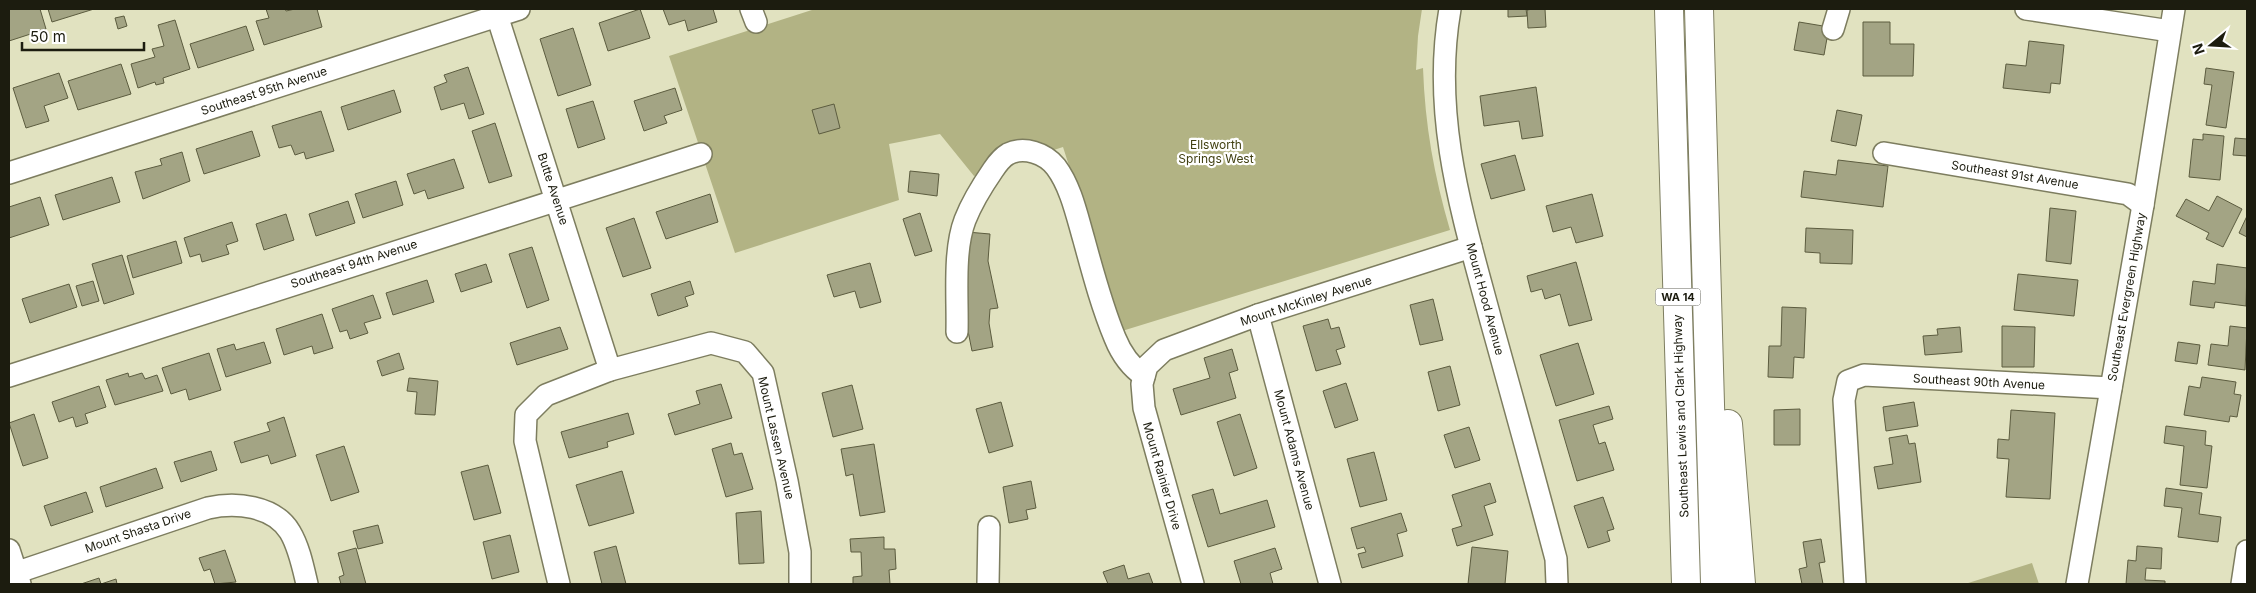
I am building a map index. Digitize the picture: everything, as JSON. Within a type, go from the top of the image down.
[{"type":"highway","name":"Southeast Lewis and Clark Highway","points":[[1669,9],[1686,584]]},
{"type":"highway","name":"WA 14","points":[[1699,9],[1715,584]]},
{"type":"highway","points":[[1709,360],[1728,409],[1734,519],[1741,584]]},
{"type":"street","name":"Southeast 95th Avenue","points":[[9,173],[497,12],[519,9]]},
{"type":"street","name":"Mount Hood Avenue","points":[[1450,9],[1444,55],[1443,98],[1453,177],[1556,558],[1557,584]]},
{"type":"street","points":[[1833,29],[1839,9]]},
{"type":"street","points":[[2026,9],[2170,30]]},
{"type":"street","name":"Southeast Evergreen Highway","points":[[2077,584],[2143,205],[2174,9]]},
{"type":"street","name":"Butte Avenue","points":[[497,12],[610,370]]},
{"type":"street","points":[[957,332],[959,253],[964,221],[981,188],[1000,160],[1008,154],[1022,150],[1034,152],[1056,166],[1064,180],[1076,210],[1115,338],[1135,369],[1146,371]]},
{"type":"street","name":"Southeast 91st Avenue","points":[[1884,153],[2128,194],[2143,205]]},
{"type":"street","name":"Southeast 94th Avenue","points":[[9,376],[701,154]]},
{"type":"street","name":"Mount McKinley Avenue","points":[[1146,371],[1164,350],[1258,315],[1471,247]]},
{"type":"street","name":"Mount Adams Avenue","points":[[1258,315],[1330,584]]},
{"type":"street","name":"Mount Lassen Avenue","points":[[558,584],[525,441],[526,414],[546,395],[610,370],[711,344],[745,352],[763,374],[787,481],[800,552],[800,584]]},
{"type":"street","name":"Mount Rainier Drive","points":[[1146,371],[1142,384],[1144,408],[1193,584]]},
{"type":"street","name":"Southeast 90th Avenue","points":[[1855,584],[1844,400],[1848,381],[1864,375],[2110,388]]},
{"type":"street","name":"Mount Shasta Drive","points":[[15,578],[208,508],[226,504],[243,505],[269,514],[290,532],[307,584]]},
{"type":"street","points":[[988,584],[989,527]]},
{"type":"street","points":[[9,550],[15,578]]},
{"type":"street","points":[[2242,584],[2247,551]]},
{"type":"green space","name":"Ellsworth Springs West","points":[[815,9],[1422,9],[1416,70],[1423,68],[1431,150],[1450,230],[1122,331],[1063,147],[974,176],[940,134],[889,144],[899,200],[735,253],[669,56]]},
{"type":"green space","points":[[2032,563],[2039,584],[1965,584]]},
{"type":"building","points":[[9,9],[40,9],[46,29],[9,41]]},
{"type":"building","points":[[48,9],[94,9],[52,22]]},
{"type":"building","points":[[266,9],[285,9],[286,11],[317,9],[322,27],[264,45],[256,21],[269,18]]},
{"type":"building","points":[[640,9],[650,38],[608,51],[599,23]]},
{"type":"building","points":[[663,9],[713,9],[717,22],[688,31],[685,20],[669,25]]},
{"type":"building","points":[[1508,9],[1526,9],[1527,16],[1508,17]]},
{"type":"building","points":[[1545,9],[1546,27],[1528,28],[1527,10]]},
{"type":"building","points":[[124,16],[127,26],[118,29],[115,18]]},
{"type":"building","points":[[175,20],[190,69],[163,78],[164,83],[156,85],[155,82],[138,88],[131,64],[155,57],[152,49],[164,46],[158,25]]},
{"type":"building","points":[[1799,22],[1829,27],[1824,55],[1794,50]]},
{"type":"building","points":[[1863,22],[1890,22],[1890,44],[1914,44],[1913,76],[1863,76]]},
{"type":"building","points":[[246,26],[254,50],[198,68],[190,44]]},
{"type":"building","points":[[573,28],[591,85],[558,96],[540,39]]},
{"type":"building","points":[[2029,41],[2064,45],[2060,84],[2051,83],[2050,93],[2003,88],[2006,64],[2026,66]]},
{"type":"building","points":[[121,64],[131,94],[78,110],[68,81]]},
{"type":"building","points":[[468,67],[484,114],[469,119],[464,103],[441,110],[434,87],[447,82],[444,75]]},
{"type":"building","points":[[2206,68],[2234,72],[2226,128],[2206,125],[2212,85],[2204,84]]},
{"type":"building","points":[[59,73],[68,98],[44,106],[49,121],[26,128],[13,88]]},
{"type":"building","points":[[1536,87],[1543,136],[1522,139],[1519,121],[1484,126],[1480,96]]},
{"type":"building","points":[[675,88],[682,110],[664,116],[667,123],[644,131],[634,101]]},
{"type":"building","points":[[394,90],[401,112],[348,130],[341,107]]},
{"type":"building","points":[[593,101],[605,139],[578,148],[566,109]]},
{"type":"building","points":[[834,104],[840,128],[819,134],[812,110]]},
{"type":"building","points":[[1837,110],[1862,115],[1856,146],[1831,141]]},
{"type":"building","points":[[321,111],[334,151],[306,159],[304,152],[295,155],[291,145],[279,148],[272,126]]},
{"type":"building","points":[[495,123],[512,176],[489,183],[472,131]]},
{"type":"building","points":[[252,131],[260,156],[204,174],[196,149]]},
{"type":"building","points":[[2203,134],[2224,136],[2220,180],[2189,177],[2193,139],[2203,140]]},
{"type":"building","points":[[2235,138],[2247,139],[2247,156],[2233,155]]},
{"type":"building","points":[[182,152],[190,181],[143,199],[135,172],[162,165],[160,159]]},
{"type":"building","points":[[1515,155],[1525,190],[1491,199],[1481,164]]},
{"type":"building","points":[[454,159],[464,188],[428,199],[425,190],[414,194],[407,174]]},
{"type":"building","points":[[1838,160],[1888,166],[1883,207],[1801,197],[1804,171],[1836,175]]},
{"type":"building","points":[[910,171],[939,174],[937,196],[908,192]]},
{"type":"building","points":[[112,177],[120,202],[63,220],[55,195]]},
{"type":"building","points":[[396,181],[403,205],[363,218],[355,194]]},
{"type":"building","points":[[710,194],[718,222],[666,239],[656,212]]},
{"type":"building","points":[[1592,194],[1603,236],[1576,243],[1571,227],[1553,232],[1546,206]]},
{"type":"building","points":[[2217,196],[2242,209],[2223,247],[2206,239],[2209,233],[2176,216],[2186,199],[2209,211]]},
{"type":"building","points":[[40,197],[49,225],[9,238],[9,207]]},
{"type":"building","points":[[348,201],[355,223],[316,236],[309,214]]},
{"type":"building","points":[[2050,208],[2076,211],[2071,264],[2046,261]]},
{"type":"building","points":[[920,213],[932,251],[915,256],[903,219]]},
{"type":"building","points":[[286,214],[294,240],[264,250],[256,224]]},
{"type":"building","points":[[2247,216],[2247,237],[2239,233]]},
{"type":"building","points":[[634,218],[651,268],[623,277],[606,228]]},
{"type":"building","points":[[232,222],[238,241],[226,245],[229,254],[202,262],[200,254],[190,257],[184,238]]},
{"type":"building","points":[[1806,228],[1853,230],[1852,264],[1820,263],[1820,253],[1805,252]]},
{"type":"building","points":[[967,232],[990,234],[988,261],[998,308],[990,309],[989,323],[993,347],[972,351],[967,326]]},
{"type":"building","points":[[176,241],[182,263],[133,278],[127,256]]},
{"type":"building","points":[[532,247],[549,300],[527,308],[509,254]]},
{"type":"building","points":[[122,255],[134,294],[104,304],[92,264]]},
{"type":"building","points":[[1576,262],[1592,320],[1569,326],[1560,294],[1545,299],[1542,289],[1531,292],[1527,276]]},
{"type":"building","points":[[870,263],[881,302],[860,308],[855,291],[834,297],[827,275]]},
{"type":"building","points":[[486,264],[492,282],[461,292],[455,274]]},
{"type":"building","points":[[2217,264],[2247,268],[2246,306],[2215,302],[2214,308],[2190,305],[2193,281],[2215,284]]},
{"type":"building","points":[[2018,274],[2078,280],[2074,316],[2014,310]]},
{"type":"building","points":[[427,280],[434,302],[393,315],[386,293]]},
{"type":"building","points":[[93,281],[99,301],[82,306],[76,286]]},
{"type":"building","points":[[690,281],[694,294],[685,297],[688,306],[658,316],[651,294]]},
{"type":"building","points":[[69,284],[77,307],[30,323],[22,299]]},
{"type":"building","points":[[373,295],[381,318],[364,323],[368,333],[350,339],[347,330],[340,332],[332,309]]},
{"type":"building","points":[[1433,299],[1443,340],[1420,345],[1410,305]]},
{"type":"building","points":[[1782,307],[1806,308],[1804,358],[1794,357],[1793,378],[1768,377],[1769,346],[1781,346]]},
{"type":"building","points":[[322,314],[333,348],[314,354],[312,346],[284,355],[276,329]]},
{"type":"building","points":[[1328,319],[1331,329],[1339,327],[1345,347],[1336,350],[1341,364],[1316,371],[1303,326]]},
{"type":"building","points":[[2002,326],[2035,327],[2034,367],[2002,367]]},
{"type":"building","points":[[2230,326],[2247,328],[2245,370],[2208,365],[2211,344],[2228,346]]},
{"type":"building","points":[[560,327],[568,349],[517,365],[510,343]]},
{"type":"building","points":[[1960,327],[1962,352],[1925,355],[1923,336],[1938,335],[1937,329]]},
{"type":"building","points":[[264,342],[271,363],[226,377],[217,349],[234,344],[236,350]]},
{"type":"building","points":[[2178,342],[2200,345],[2197,364],[2175,361]]},
{"type":"building","points":[[1578,343],[1594,394],[1556,406],[1540,355]]},
{"type":"building","points":[[1232,349],[1238,370],[1229,373],[1236,398],[1181,415],[1173,389],[1210,378],[1204,358]]},
{"type":"building","points":[[209,353],[221,390],[189,400],[186,389],[171,394],[162,368]]},
{"type":"building","points":[[399,353],[404,369],[382,376],[377,361]]},
{"type":"building","points":[[1450,366],[1460,405],[1438,411],[1428,372]]},
{"type":"building","points":[[128,373],[129,377],[142,373],[145,379],[157,375],[163,391],[115,405],[106,380]]},
{"type":"building","points":[[2202,377],[2236,382],[2234,394],[2241,395],[2237,417],[2230,416],[2229,422],[2184,415],[2189,386],[2200,388]]},
{"type":"building","points":[[409,378],[438,381],[435,415],[415,414],[417,392],[407,391]]},
{"type":"building","points":[[1346,383],[1358,420],[1335,428],[1323,391]]},
{"type":"building","points":[[721,384],[732,418],[675,435],[668,414],[700,404],[696,391]]},
{"type":"building","points":[[852,385],[863,429],[833,437],[822,393]]},
{"type":"building","points":[[99,386],[106,407],[85,414],[88,423],[76,427],[73,417],[59,422],[52,402]]},
{"type":"building","points":[[1001,402],[1013,446],[989,453],[976,409]]},
{"type":"building","points":[[1914,402],[1918,426],[1886,431],[1883,407]]},
{"type":"building","points":[[1609,406],[1613,419],[1593,425],[1599,444],[1605,442],[1614,470],[1577,481],[1559,420]]},
{"type":"building","points":[[1800,409],[1800,445],[1774,445],[1774,410]]},
{"type":"building","points":[[2011,410],[2055,413],[2050,499],[2006,497],[2009,459],[1997,458],[1998,439],[2009,440]]},
{"type":"building","points":[[628,413],[634,434],[607,442],[608,447],[569,458],[561,432]]},
{"type":"building","points":[[34,414],[48,458],[23,466],[9,423]]},
{"type":"building","points":[[1240,414],[1257,468],[1234,476],[1217,422]]},
{"type":"building","points":[[284,417],[296,456],[271,464],[268,455],[241,463],[234,442],[270,431],[267,423]]},
{"type":"building","points":[[2166,426],[2206,431],[2205,445],[2212,446],[2207,488],[2180,485],[2184,446],[2164,443]]},
{"type":"building","points":[[1469,427],[1480,460],[1455,468],[1444,435]]},
{"type":"building","points":[[1907,435],[1909,444],[1915,443],[1921,482],[1878,489],[1874,467],[1893,464],[1889,438]]},
{"type":"building","points":[[731,443],[734,455],[742,453],[753,489],[726,497],[712,449]]},
{"type":"building","points":[[874,444],[885,512],[860,516],[853,474],[846,476],[841,449]]},
{"type":"building","points":[[344,446],[359,492],[331,501],[316,455]]},
{"type":"building","points":[[211,451],[217,470],[181,482],[174,462]]},
{"type":"building","points":[[1374,452],[1387,500],[1360,507],[1347,459]]},
{"type":"building","points":[[488,465],[501,513],[474,520],[461,472]]},
{"type":"building","points":[[156,468],[163,488],[106,507],[100,487]]},
{"type":"building","points":[[622,471],[634,513],[589,526],[576,485]]},
{"type":"building","points":[[1031,481],[1036,508],[1026,510],[1028,519],[1009,523],[1003,487]]},
{"type":"building","points":[[1490,483],[1496,502],[1484,506],[1493,535],[1457,546],[1452,529],[1462,526],[1452,495]]},
{"type":"building","points":[[2166,488],[2202,493],[2199,514],[2221,517],[2218,542],[2178,537],[2182,508],[2164,506]]},
{"type":"building","points":[[1213,489],[1220,514],[1267,500],[1275,527],[1208,547],[1192,495]]},
{"type":"building","points":[[86,492],[93,512],[51,526],[44,506]]},
{"type":"building","points":[[1603,497],[1614,529],[1607,531],[1610,541],[1588,548],[1574,506]]},
{"type":"building","points":[[761,511],[764,563],[739,564],[736,513]]},
{"type":"building","points":[[1401,513],[1407,531],[1397,534],[1403,556],[1362,568],[1358,554],[1366,552],[1364,547],[1357,549],[1351,528]]},
{"type":"building","points":[[378,525],[383,543],[358,549],[353,531]]},
{"type":"building","points":[[510,535],[519,572],[492,579],[483,542]]},
{"type":"building","points":[[884,537],[884,549],[895,549],[896,569],[889,570],[890,584],[853,584],[853,577],[862,576],[861,552],[851,552],[850,539]]},
{"type":"building","points":[[1821,539],[1825,562],[1819,563],[1823,584],[1802,584],[1799,569],[1807,567],[1803,542]]},
{"type":"building","points":[[616,546],[626,584],[602,584],[594,552]]},
{"type":"building","points":[[2137,546],[2162,548],[2161,569],[2146,568],[2145,580],[2165,581],[2165,584],[2126,584],[2128,560],[2136,561]]},
{"type":"building","points":[[1472,547],[1508,551],[1505,584],[1468,584]]},
{"type":"building","points":[[356,548],[366,584],[341,584],[339,577],[344,575],[338,553]]},
{"type":"building","points":[[1275,548],[1282,569],[1270,573],[1273,584],[1241,584],[1234,561]]},
{"type":"building","points":[[225,550],[236,582],[215,584],[210,569],[204,571],[199,558]]},
{"type":"building","points":[[1124,565],[1128,579],[1149,573],[1153,584],[1108,584],[1103,572]]},
{"type":"building","points":[[99,578],[101,584],[81,584]]},
{"type":"building","points":[[116,579],[117,584],[101,584]]}]
